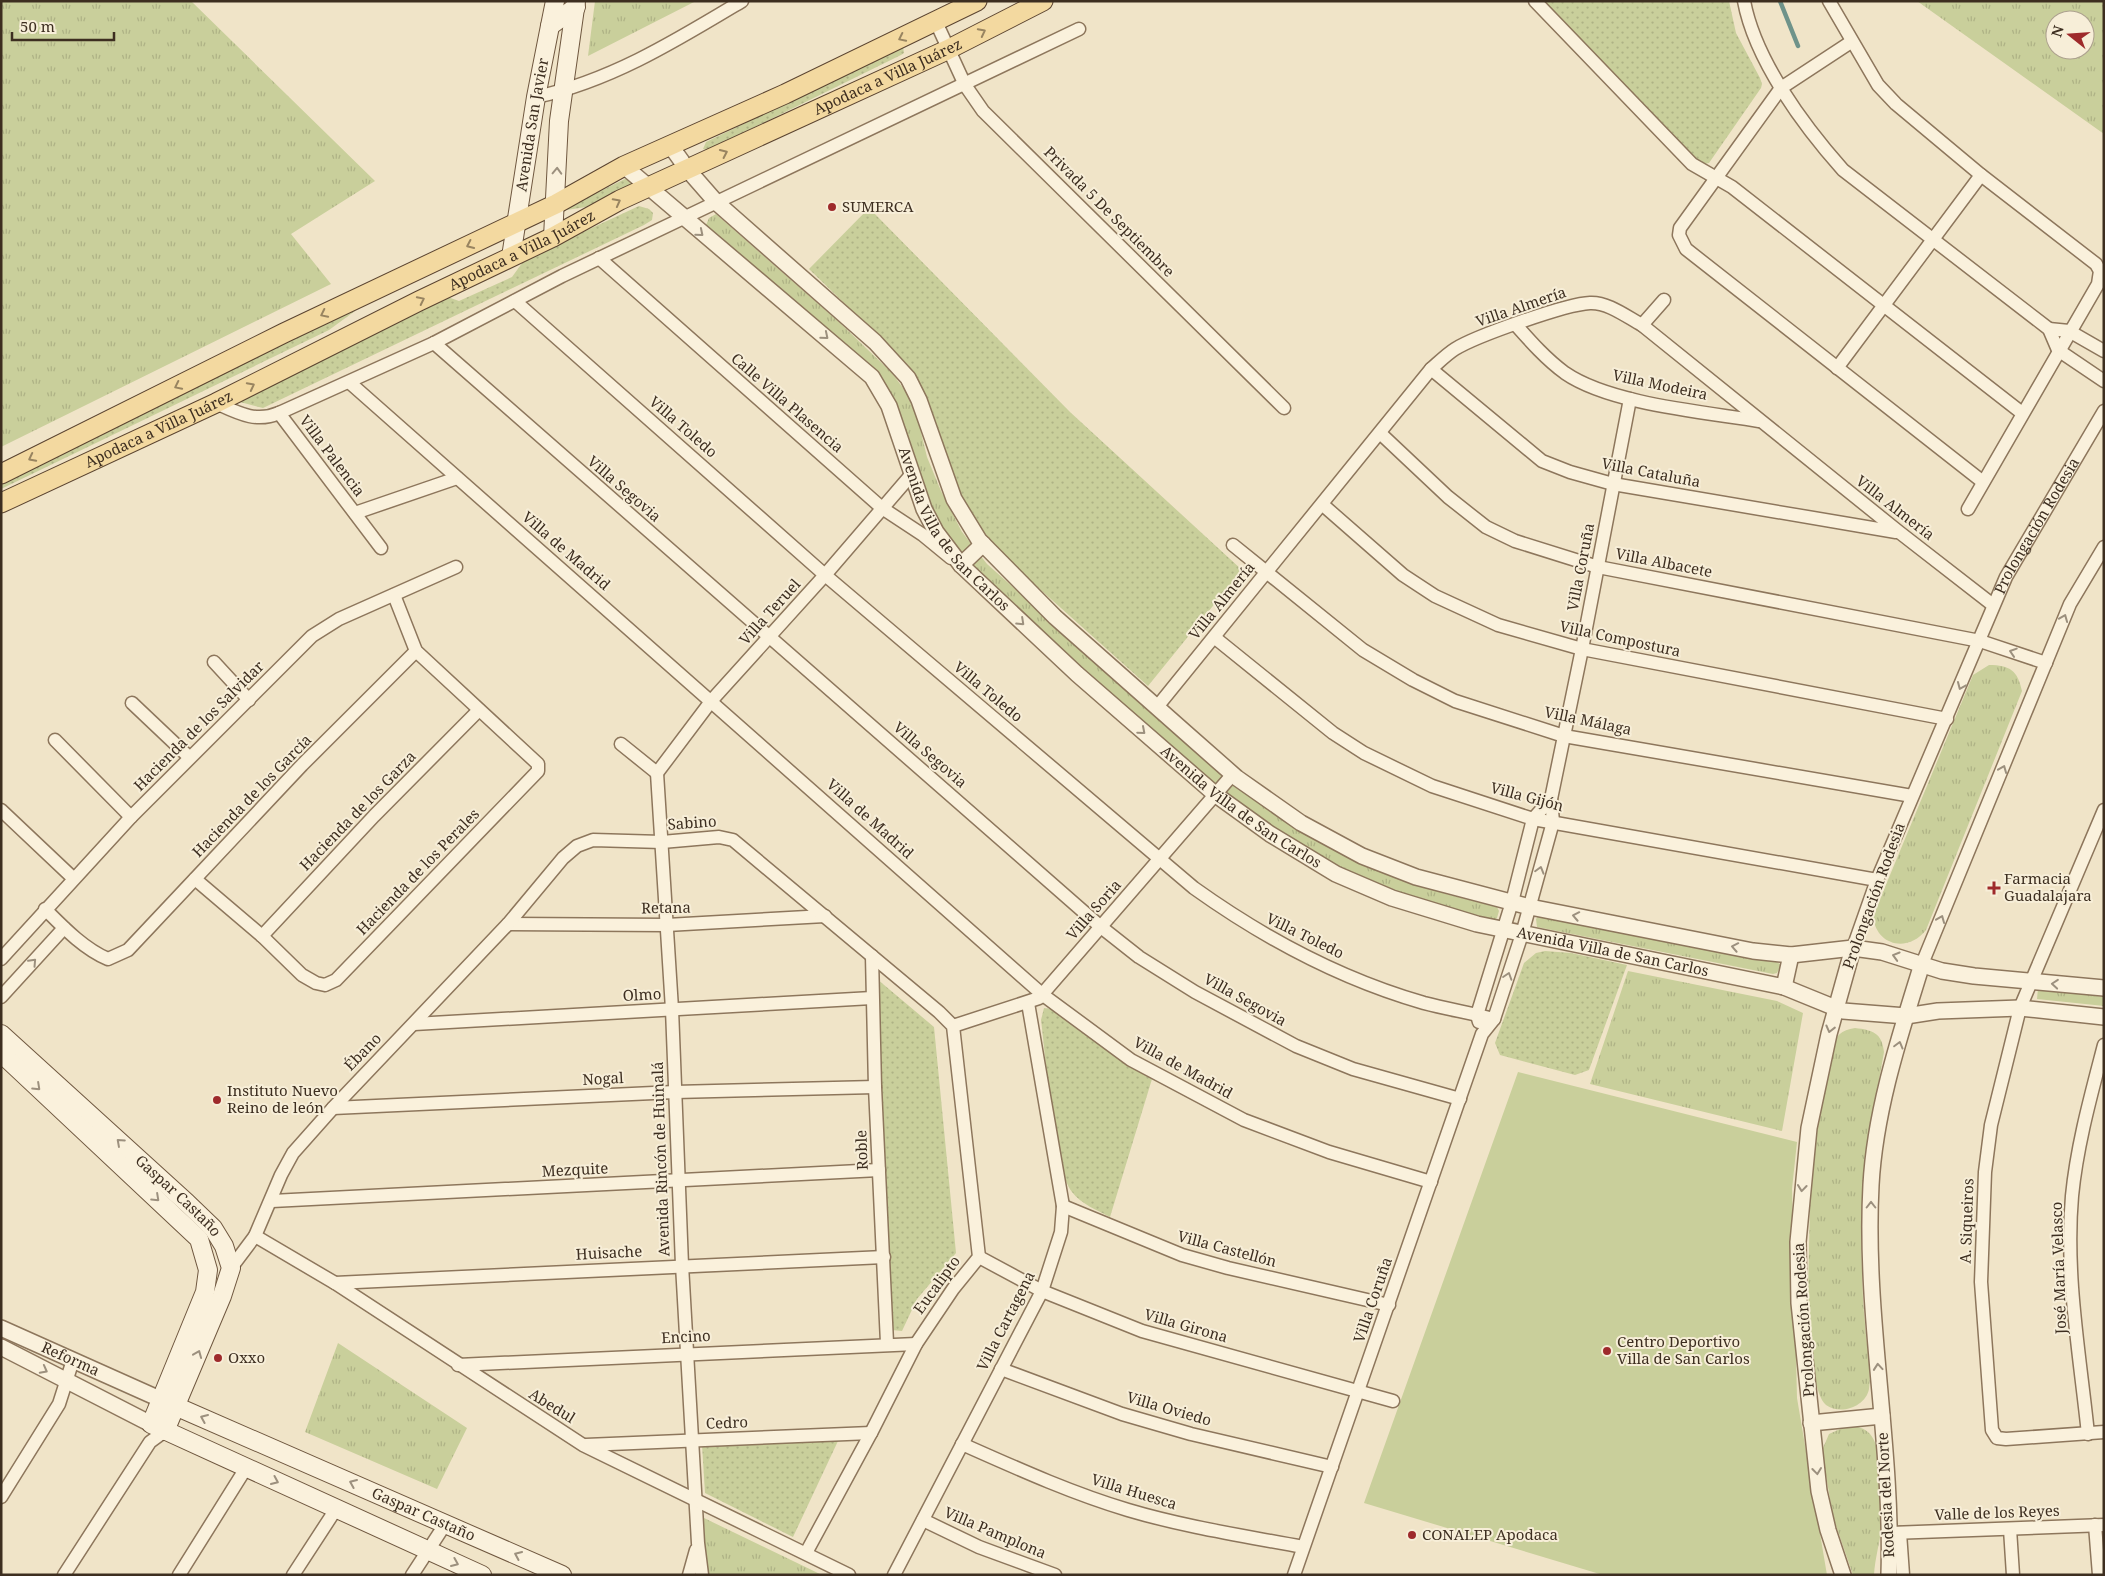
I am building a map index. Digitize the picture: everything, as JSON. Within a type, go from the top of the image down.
[{"type":"main road","name":"Avenida San Javier","points":[[511,256],[514,224],[555,1]]},
{"type":"main road","name":"Apodaca a Villa Juárez","points":[[1,474],[293,329],[556,204],[624,166],[785,94],[977,1]]},
{"type":"main road","name":"Apodaca a Villa Juárez","points":[[1,503],[216,403],[511,256],[553,237],[648,188],[947,50],[1043,1]]},
{"type":"main road","points":[[550,26],[576,4]]},
{"type":"main road","points":[[553,237],[559,121],[576,4]]},
{"type":"main road","points":[[58,445],[71,471]]},
{"type":"main road","name":"Gaspar Castaño","points":[[1,1034],[213,1228],[224,1246],[231,1268],[158,1428]]},
{"type":"main road","name":"Gaspar Castaño","points":[[1,1053],[199,1239],[208,1270],[205,1292],[169,1404]]},
{"type":"main road","name":"Gaspar Castaño","points":[[169,1404],[562,1575]]},
{"type":"main road","points":[[158,1428],[482,1575]]},
{"type":"street","points":[[536,97],[563,91],[648,56],[742,1]]},
{"type":"street","points":[[1535,1],[1692,164],[1716,177],[1884,305],[2022,414]]},
{"type":"street","points":[[1744,1],[1754,37],[1781,88],[1820,144],[1843,170],[2049,329],[2058,350],[2104,381]]},
{"type":"street","points":[[1829,1],[1851,42],[1878,85],[1896,104],[1981,175],[2099,267],[2100,276],[2098,284],[2058,350],[1968,509]]},
{"type":"street","name":"Privada 5 De Septiembre","points":[[936,22],[964,85],[983,110],[1284,408]]},
{"type":"street","points":[[279,413],[434,343],[598,258],[964,85],[1079,28]]},
{"type":"street","points":[[1851,42],[1781,88],[1680,228],[1681,242],[1686,249],[1983,482]]},
{"type":"street","name":"Avenida Villa de San Carlos","points":[[670,146],[716,202],[875,342],[908,378],[914,388],[954,500],[983,544],[1055,616],[1233,774],[1301,822],[1362,856],[1416,877],[1530,907],[1735,947],[1791,955],[1853,948],[1882,952],[1942,971],[1974,976],[2104,988]]},
{"type":"street","name":"Avenida Villa de San Carlos","points":[[624,166],[872,377],[882,393],[911,475],[931,524],[961,565],[1077,674],[1216,795],[1270,834],[1336,874],[1392,898],[1503,930],[1784,987],[1843,1012],[1880,1016],[1906,1016],[1938,1011],[2020,1008],[2104,1017]]},
{"type":"street","points":[[1837,368],[1981,175]]},
{"type":"street","name":"Calle Villa Plasencia","points":[[598,258],[882,508],[923,535],[961,565]]},
{"type":"street","points":[[1642,325],[1664,300]]},
{"type":"street","name":"Villa Toledo","points":[[515,301],[825,575],[1160,860],[1238,920],[1298,954],[1372,985],[1424,1003],[1494,1019]]},
{"type":"street","name":"Villa Almería","points":[[1157,707],[1323,505],[1431,369],[1455,349],[1565,308],[1590,303],[1614,310],[1642,325],[1760,422],[1993,605]]},
{"type":"street","name":"Villa Modeira","points":[[1516,325],[1545,356],[1566,373],[1594,388],[1630,398],[1760,422]]},
{"type":"street","points":[[2049,329],[2070,331],[2104,352]]},
{"type":"street","points":[[856,362],[875,342]]},
{"type":"street","name":"Villa Segovia","points":[[434,343],[1101,927],[1139,957],[1195,992],[1296,1046],[1353,1070],[1460,1099]]},
{"type":"street","name":"Villa Cataluña","points":[[1431,369],[1542,461],[1570,472],[1613,484],[1898,532]]},
{"type":"street","name":"Villa de Madrid","points":[[349,382],[712,700],[1043,995],[1131,1060],[1244,1120],[1329,1152],[1431,1182]]},
{"type":"street","name":"Villa Coruña","points":[[1294,1575],[1482,1034],[1494,1019],[1530,907],[1553,822],[1551,799],[1582,650],[1630,398]]},
{"type":"street","name":"Villa Palencia","points":[[216,403],[251,417],[264,417],[279,413],[381,548]]},
{"type":"street","name":"Prolongación Rodesia","points":[[1811,1423],[1800,1304],[1798,1242],[1809,1128],[1835,1008],[1853,948],[1877,880],[1980,641],[1993,605],[2006,577],[2104,411]]},
{"type":"street","name":"Villa Albacete","points":[[1380,433],[1448,497],[1486,527],[1515,541],[1598,567],[1980,641],[2046,663]]},
{"type":"street","name":"Villa Teruel","points":[[657,773],[712,700],[825,575],[911,475]]},
{"type":"street","points":[[355,513],[457,478]]},
{"type":"street","name":"Villa Compostura","points":[[1323,505],[1403,574],[1435,596],[1498,625],[1582,650],[1947,719]]},
{"type":"street","points":[[961,565],[983,544]]},
{"type":"street","name":"Villa Málaga","points":[[1234,545],[1266,573],[1363,650],[1413,680],[1455,701],[1564,736],[1912,796]]},
{"type":"street","points":[[1843,1575],[1828,1530],[1820,1491],[1811,1423],[1882,1416],[1871,1294],[1871,1185],[1884,1104],[1906,1016],[1922,964],[2070,604],[2104,547]]},
{"type":"street","name":"Hacienda de los Salvidar","points":[[1,959],[73,878],[131,817],[312,636],[339,619],[456,567]]},
{"type":"street","points":[[394,596],[416,651],[479,710]]},
{"type":"street","name":"Villa Gijón","points":[[1214,637],[1333,734],[1364,753],[1432,786],[1533,818],[1877,880]]},
{"type":"street","name":"Hacienda de los García","points":[[64,928],[99,955],[108,959],[128,950],[302,766],[416,651]]},
{"type":"street","points":[[214,662],[249,700]]},
{"type":"street","points":[[132,703],[189,757]]},
{"type":"street","name":"Hacienda de los Perales","points":[[262,936],[302,975],[316,983],[325,985],[336,980],[538,771],[538,764],[479,710]]},
{"type":"street","name":"Hacienda de los Garza","points":[[262,936],[374,816],[479,710]]},
{"type":"street","points":[[55,740],[131,817]]},
{"type":"street","points":[[621,744],[657,773]]},
{"type":"street","name":"Avenida Rincón de Huinalá","points":[[657,773],[672,1009],[682,1266],[698,1543],[702,1575]]},
{"type":"street","name":"Villa Soria","points":[[952,1026],[1028,1003],[1043,995],[1233,774]]},
{"type":"street","points":[[1482,1034],[1477,1015],[1512,902],[1533,818],[1551,799]]},
{"type":"street","points":[[1,810],[73,878]]},
{"type":"street","name":"A. Siqueiros","points":[[2088,1434],[1997,1438],[1992,1430],[1981,1282],[1985,1172],[1991,1124],[2020,1008],[2029,981],[2104,810]]},
{"type":"street","name":"Sabino","points":[[508,924],[563,858],[577,846],[593,840],[662,842],[719,837],[734,840],[872,956]]},
{"type":"street","points":[[195,879],[262,936]]},
{"type":"street","points":[[1,997],[64,928],[45,909]]},
{"type":"street","name":"Retana","points":[[508,924],[667,925],[825,916]]},
{"type":"street","name":"Ébano","points":[[231,1268],[255,1236],[272,1201],[281,1175],[293,1153],[333,1108],[508,924]]},
{"type":"street","points":[[1784,987],[1791,955]]},
{"type":"street","points":[[872,956],[939,1012],[952,1026]]},
{"type":"street","name":"Roble","points":[[872,956],[875,1087],[887,1343]]},
{"type":"street","name":"Olmo","points":[[414,1024],[872,998]]},
{"type":"street","name":"Villa Cartagena","points":[[894,1575],[1000,1369],[1042,1292],[1061,1232],[1063,1206],[1028,1003]]},
{"type":"street","name":"Eucalipto","points":[[806,1553],[871,1433],[916,1344],[953,1288],[979,1257],[952,1026]]},
{"type":"street","name":"José María Velasco","points":[[2088,1434],[2073,1289],[2072,1198],[2081,1136],[2104,1044]]},
{"type":"street","name":"Nogal","points":[[333,1108],[675,1092],[875,1087]]},
{"type":"street","name":"Mezquite","points":[[272,1201],[879,1170]]},
{"type":"street","name":"Villa Castellón","points":[[1063,1206],[1182,1255],[1228,1268],[1389,1305]]},
{"type":"street","name":"Abedul","points":[[255,1236],[335,1283],[583,1445],[849,1575]]},
{"type":"street","name":"Huisache","points":[[335,1283],[884,1257]]},
{"type":"street","name":"Villa Girona","points":[[979,1257],[1042,1292],[1142,1330],[1393,1400]]},
{"type":"street","name":"Reforma","points":[[1,1328],[169,1404]]},
{"type":"street","name":"Encino","points":[[458,1365],[887,1343],[916,1344]]},
{"type":"street","points":[[1,1347],[158,1428],[64,1575]]},
{"type":"street","points":[[1,1497],[59,1404],[73,1360]]},
{"type":"street","name":"Villa Oviedo","points":[[1000,1369],[1061,1393],[1191,1434],[1332,1466]]},
{"type":"street","name":"Rodesia del Norte","points":[[1882,1416],[1896,1533],[1889,1575]]},
{"type":"street","points":[[2088,1434],[2104,1432]]},
{"type":"street","name":"Cedro","points":[[583,1445],[871,1433]]},
{"type":"street","name":"Villa Huesca","points":[[962,1444],[1048,1481],[1127,1510],[1182,1524],[1303,1547]]},
{"type":"street","points":[[178,1575],[246,1468]]},
{"type":"street","points":[[293,1575],[336,1508]]},
{"type":"street","name":"Villa Pamplona","points":[[922,1520],[978,1547],[1055,1575]]},
{"type":"street","points":[[412,1575],[446,1523]]},
{"type":"street","points":[[2099,1525],[2099,1575]]},
{"type":"street","name":"Valle de los Reyes","points":[[1896,1533],[2099,1525]]},
{"type":"street","points":[[2010,1528],[2013,1575]]},
{"type":"street","points":[[1896,1533],[1903,1575]]},
{"type":"street","name":"Avenida Rincón de Huinalá","points":[[689,1575],[698,1543]]},
{"type":"green space","points":[[1,1],[191,1],[375,181],[291,234],[331,284],[1,447]]},
{"type":"green space","points":[[595,1],[696,1],[588,56]]},
{"type":"green space","points":[[1540,1],[1729,1],[1736,33],[1760,78],[1761,88],[1709,163],[1700,165]]},
{"type":"green space","points":[[1917,1],[2104,1],[2104,134]]},
{"type":"green space","points":[[903,47],[904,53],[901,55],[708,150],[703,149],[706,142]]},
{"type":"green space","points":[[629,177],[634,183],[586,207],[560,211]]},
{"type":"green space","points":[[639,206],[649,209],[653,213],[652,220],[263,408],[240,402],[237,398],[445,296],[459,301],[512,277],[525,259]]},
{"type":"green space","points":[[869,208],[1070,412],[1242,570],[1148,686],[993,547],[962,506],[919,382],[908,365],[809,269]]},
{"type":"green space","points":[[716,214],[840,323],[892,373],[906,392],[918,420],[927,457],[941,491],[962,532],[987,564],[1187,742],[1407,881],[1446,894],[1497,907],[1499,911],[1497,918],[1494,920],[1415,899],[1356,877],[1293,843],[1237,804],[997,593],[958,552],[936,519],[898,408],[883,385],[706,225],[709,218]]},
{"type":"green space","points":[[354,309],[355,311],[329,330],[1,489],[1,478]]},
{"type":"green space","points":[[1989,665],[2002,666],[2012,670],[2018,678],[2022,691],[1926,930],[1911,942],[1894,943],[1886,940],[1880,934],[1875,926],[1873,916],[1973,675]]},
{"type":"green space","points":[[1539,915],[1777,962],[1781,965],[1777,973],[1773,974],[1537,927],[1536,919]]},
{"type":"green space","points":[[1545,951],[1571,953],[1627,965],[1589,1070],[1575,1075],[1500,1055],[1495,1043],[1524,963],[1536,953]]},
{"type":"green space","points":[[1628,971],[1777,1001],[1803,1013],[1782,1131],[1590,1084]]},
{"type":"green space","points":[[877,979],[934,1027],[956,1253],[917,1299],[902,1331],[892,1330]]},
{"type":"green space","points":[[2038,988],[2104,997],[2104,1006],[2037,999]]},
{"type":"green space","points":[[1044,1008],[1051,1009],[1081,1032],[1152,1079],[1110,1217],[1080,1200],[1072,1192],[1065,1179],[1051,1110],[1041,1020]]},
{"type":"green space","points":[[1855,1028],[1872,1031],[1876,1034],[1881,1041],[1884,1052],[1868,1144],[1863,1190],[1861,1237],[1869,1389],[1867,1395],[1858,1404],[1852,1408],[1839,1410],[1824,1403],[1815,1381],[1808,1293],[1811,1159],[1830,1048],[1840,1034]]},
{"type":"green space","name":"Centro Deportivo Villa de San Carlos","points":[[1518,1072],[1797,1142],[1792,1189],[1797,1398],[1827,1575],[1603,1575],[1364,1503]]},
{"type":"green space","points":[[338,1343],[467,1428],[437,1489],[305,1432]]},
{"type":"green space","points":[[1849,1425],[1863,1429],[1870,1434],[1875,1441],[1880,1463],[1882,1521],[1874,1575],[1853,1575],[1833,1517],[1823,1457],[1823,1448],[1829,1434]]},
{"type":"green space","points":[[838,1441],[793,1537],[705,1493],[702,1445]]},
{"type":"green space","points":[[704,1518],[822,1575],[705,1575]]},
{"type":"waterway","points":[[1780,1],[1798,46]]},
{"type":"place","name":"SUMERCA","points":[[832,207]]},
{"type":"place","name":"Farmacia Guadalajara","points":[[1994,888]]},
{"type":"place","name":"Instituto Nuevo Reino de león","points":[[217,1100]]},
{"type":"place","name":"Centro Deportivo Villa de San Carlos","points":[[1607,1351]]},
{"type":"place","name":"Oxxo","points":[[218,1358]]},
{"type":"place","name":"CONALEP Apodaca","points":[[1412,1535]]}]
